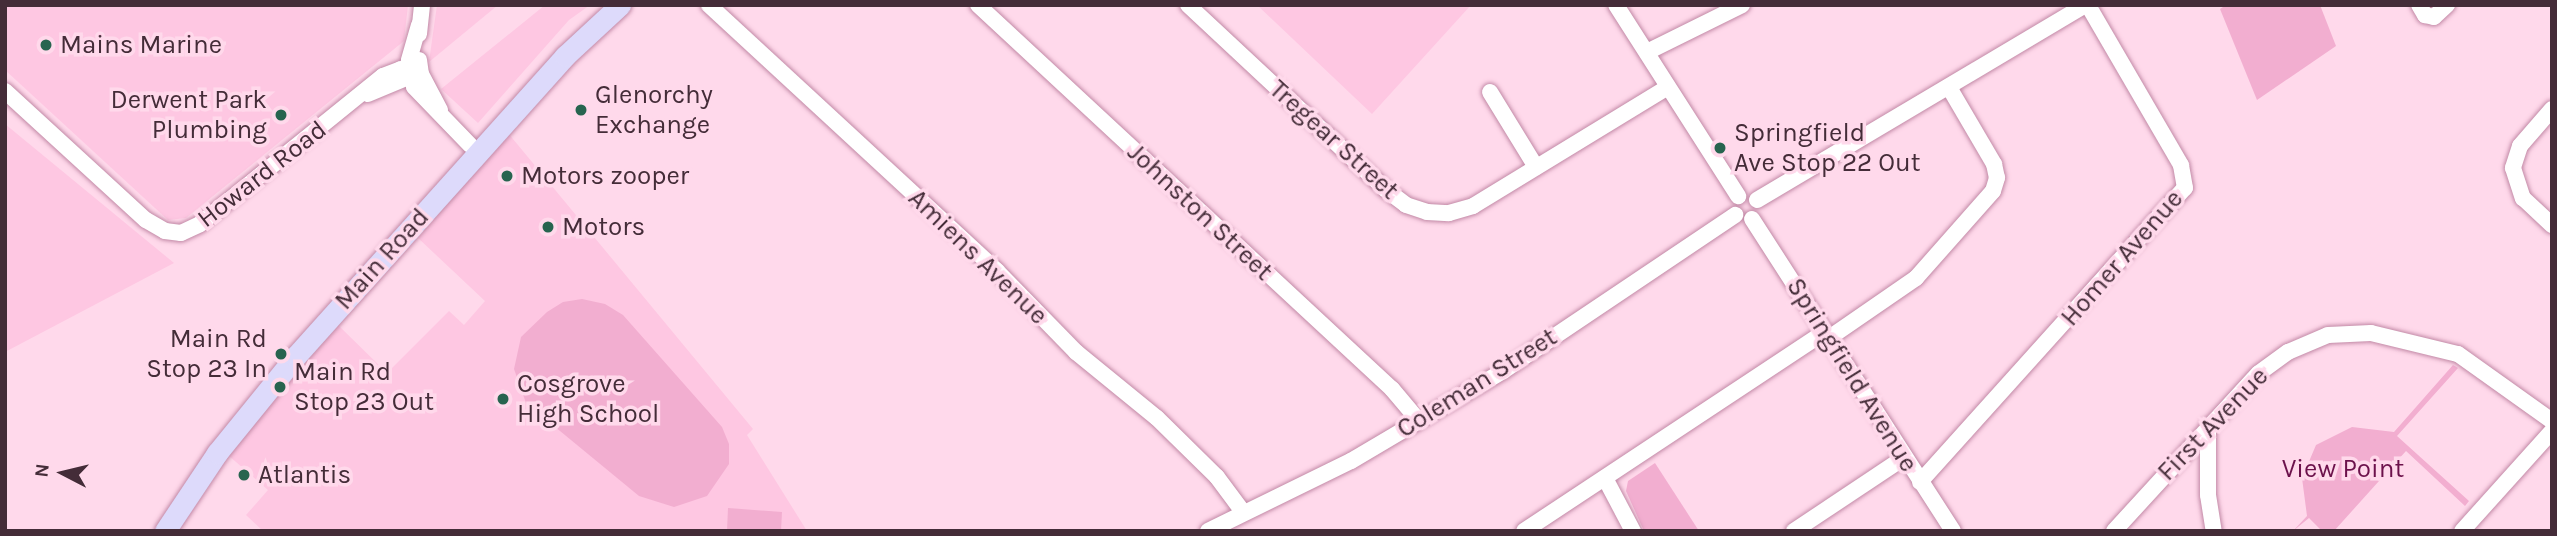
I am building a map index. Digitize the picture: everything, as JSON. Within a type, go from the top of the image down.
[{"type":"main road","name":"Main Road","points":[[158,529],[250,411],[473,148],[599,5]]},
{"type":"main road","name":"Main Road","points":[[473,148],[620,5]]},
{"type":"street","points":[[413,72],[422,5]]},
{"type":"street","name":"Amiens Avenue","points":[[709,5],[988,262],[1076,352],[1157,418],[1222,483],[1242,512]]},
{"type":"street","name":"Johnston Street","points":[[978,5],[1392,389],[1419,421]]},
{"type":"street","name":"Tregear Street","points":[[1188,5],[1406,205],[1427,212],[1461,211],[1668,87]]},
{"type":"street","points":[[1616,5],[1738,196]]},
{"type":"street","points":[[1647,52],[1742,5]]},
{"type":"street","points":[[1757,200],[1950,89],[2087,5]]},
{"type":"street","name":"Homer Avenue","points":[[1920,482],[2185,188],[2181,165],[2087,5]]},
{"type":"street","points":[[2419,5],[2425,15],[2434,17],[2447,5]]},
{"type":"street","points":[[419,25],[413,41],[413,72],[419,96],[473,148]]},
{"type":"street","points":[[377,81],[413,41]]},
{"type":"street","name":"Howard Road","points":[[5,91],[146,220],[174,233],[200,224],[357,100],[377,81],[413,72]]},
{"type":"street","name":"Howard Road","points":[[357,100],[413,72]]},
{"type":"street","points":[[1524,531],[1916,278],[1993,191],[1997,178],[1994,164],[1950,89]]},
{"type":"street","points":[[1490,92],[1536,167]]},
{"type":"street","points":[[2552,110],[2520,146],[2513,168],[2523,198],[2552,225]]},
{"type":"street","points":[[1751,195],[1757,200],[1758,212],[1752,219],[1735,215],[1732,205],[1738,196],[1751,195]]},
{"type":"street","name":"Coleman Street","points":[[1208,531],[1242,512],[1326,474],[1419,421],[1503,370],[1735,215]]},
{"type":"street","name":"Springfield Avenue","points":[[1752,219],[1953,531]]},
{"type":"street","name":"First Avenue","points":[[2114,531],[2259,373],[2288,352],[2328,335],[2356,332],[2422,342],[2458,354],[2552,421]]},
{"type":"street","points":[[2208,426],[2207,474],[2214,531]]},
{"type":"street","points":[[2462,531],[2552,431]]},
{"type":"street","points":[[1794,531],[1905,457]]},
{"type":"street","points":[[1605,478],[1633,531]]},
{"type":"shaded area","points":[[5,5],[408,5],[404,41],[186,218],[168,220],[5,70]]},
{"type":"shaded area","points":[[437,5],[498,5],[429,62]]},
{"type":"shaded area","points":[[545,5],[590,5],[569,20],[478,123],[441,89]]},
{"type":"shaded area","points":[[1257,5],[1471,5],[1372,114]]},
{"type":"shaded area","points":[[5,124],[174,263],[5,352]]},
{"type":"shaded area","name":"Cosgrove High School","points":[[508,133],[753,429],[747,435],[807,531],[263,531],[246,515],[268,490],[228,455],[338,325],[387,373],[449,311],[464,325],[485,301],[418,238]]},
{"type":"green space","points":[[2226,5],[2320,5],[2336,46],[2257,100],[2220,9]]},
{"type":"green space","points":[[582,299],[605,304],[623,315],[722,427],[729,444],[729,464],[707,496],[674,507],[639,496],[526,403],[514,369],[521,337],[547,312],[563,302]]},
{"type":"green space","name":"View Point","points":[[2453,365],[2458,368],[2397,436],[2469,501],[2465,506],[2406,451],[2334,531],[2322,531],[2309,518],[2293,531],[2307,516],[2302,478],[2316,445],[2352,427],[2394,432]]},
{"type":"green space","points":[[1655,463],[1699,531],[1644,531],[1626,491],[1628,481]]},
{"type":"green space","points":[[728,508],[782,512],[781,531],[727,531]]},
{"type":"place","name":"Mains Marine","points":[[46,45]]},
{"type":"place","name":"Glenorchy Exchange","points":[[581,110]]},
{"type":"place","name":"Derwent Park Plumbing","points":[[281,115]]},
{"type":"place","name":"Springfield Ave Stop 22 Out","points":[[1720,148]]},
{"type":"place","name":"Motors zooper","points":[[507,176]]},
{"type":"place","name":"Motors","points":[[548,227]]},
{"type":"place","name":"Main Rd Stop 23 In","points":[[281,354]]},
{"type":"place","name":"Main Rd Stop 23 Out","points":[[280,387]]},
{"type":"place","name":"Cosgrove High School","points":[[503,399]]},
{"type":"place","name":"Atlantis","points":[[244,475]]}]
